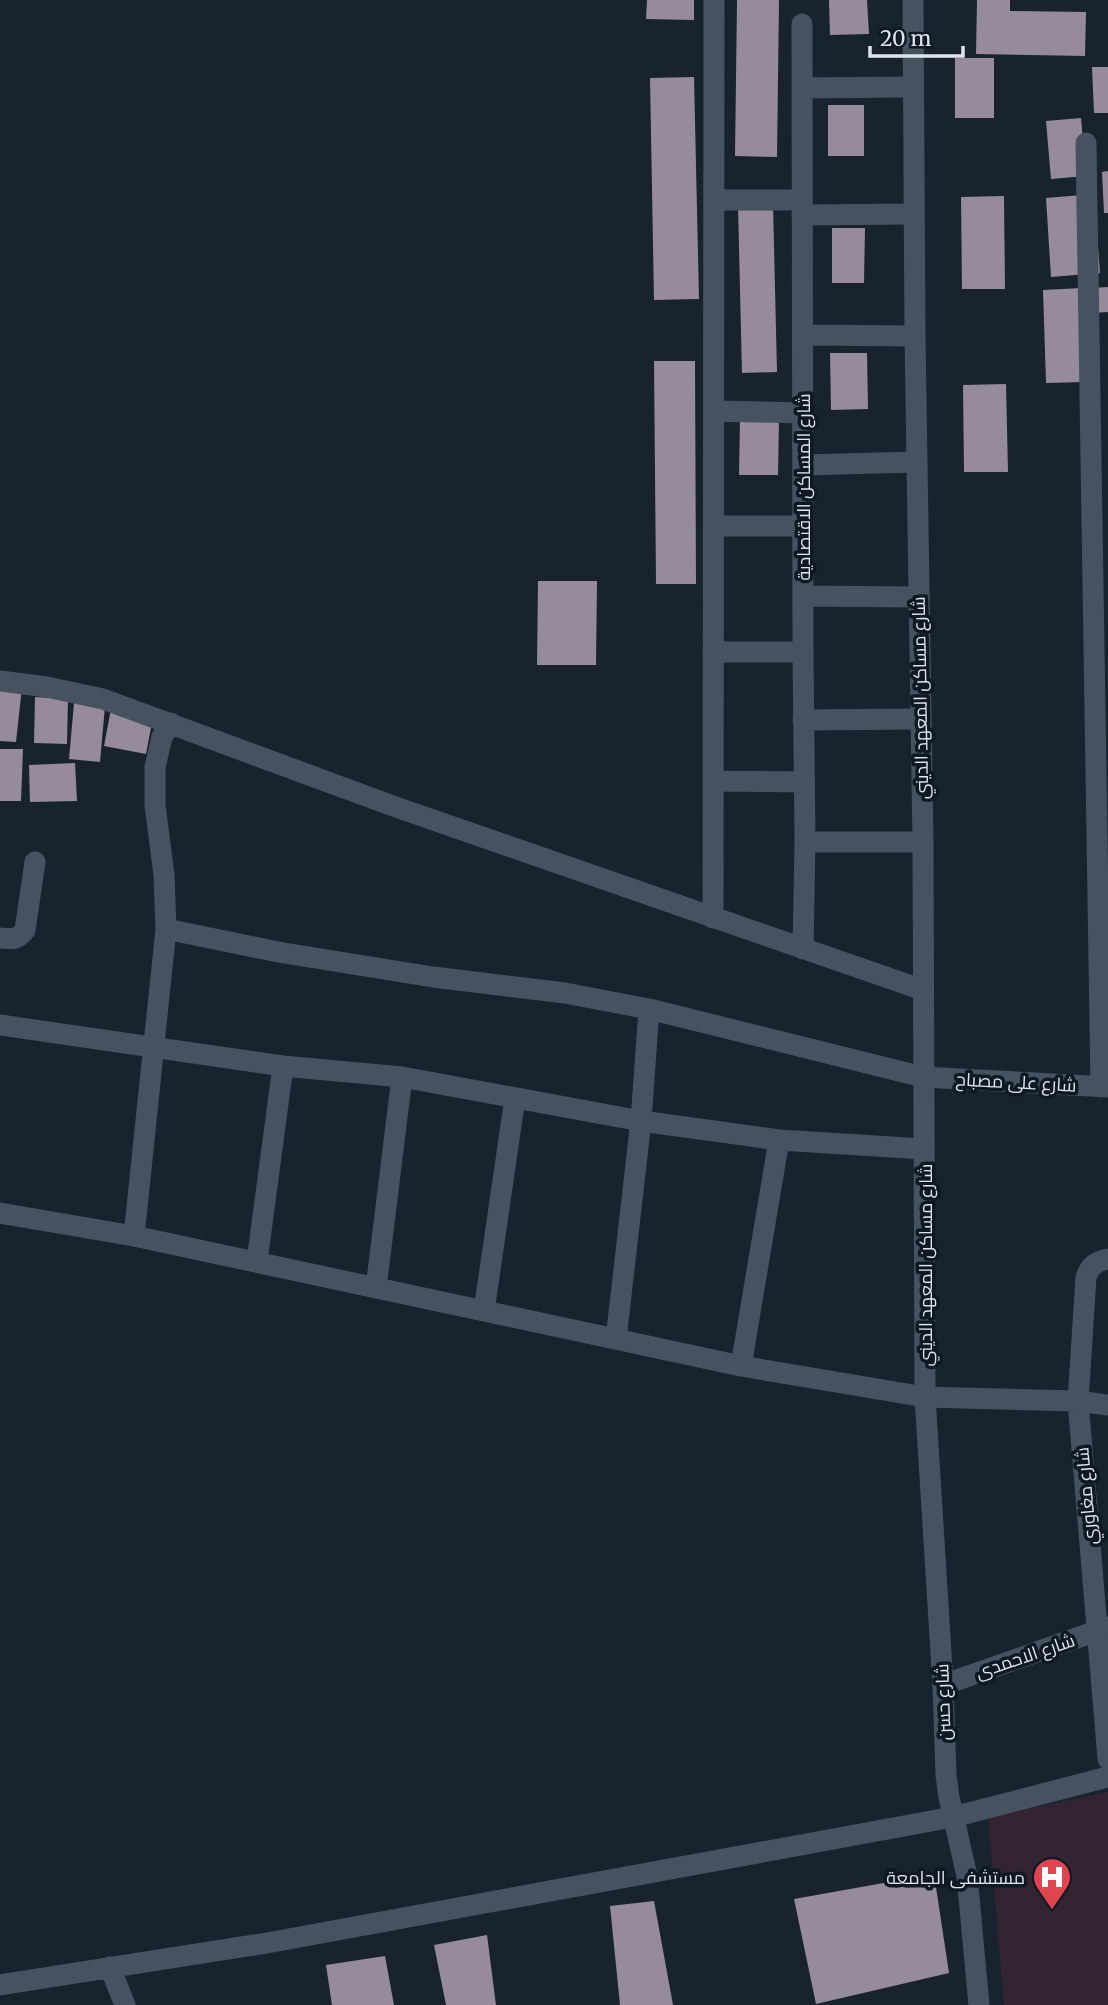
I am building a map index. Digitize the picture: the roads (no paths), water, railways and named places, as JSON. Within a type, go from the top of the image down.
[{"type":"street","points":[[713,918],[714,0]]},
{"type":"street","name":"شارع مساكن المعهد الديني","points":[[914,0],[915,336],[923,842],[925,1396]]},
{"type":"street","name":"شارع المساكن الاقتصادية","points":[[802,24],[805,842],[803,949]]},
{"type":"street","points":[[802,88],[913,87]]},
{"type":"street","points":[[1086,143],[1104,1087]]},
{"type":"street","points":[[714,200],[914,214]]},
{"type":"street","points":[[803,335],[915,336]]},
{"type":"street","points":[[714,411],[803,413]]},
{"type":"street","points":[[803,465],[917,462]]},
{"type":"street","points":[[714,526],[803,526]]},
{"type":"street","points":[[803,596],[919,597]]},
{"type":"street","points":[[713,652],[803,652]]},
{"type":"street","points":[[0,681],[47,687],[103,699],[393,806],[923,990]]},
{"type":"street","points":[[803,720],[920,719]]},
{"type":"street","points":[[134,1236],[166,929],[164,876],[155,805],[155,767],[162,737],[171,723]]},
{"type":"street","points":[[713,781],[804,782]]},
{"type":"street","points":[[805,842],[923,842]]},
{"type":"street","points":[[0,938],[14,939],[20,937],[25,930],[35,862]]},
{"type":"street","name":"شارع على مصباح","points":[[166,929],[278,952],[433,977],[565,993],[649,1009],[923,1077],[1104,1087]]},
{"type":"street","points":[[616,1339],[641,1121],[649,1009]]},
{"type":"street","points":[[0,1026],[283,1066],[402,1077],[641,1121],[779,1140],[924,1149]]},
{"type":"street","points":[[257,1261],[283,1066]]},
{"type":"street","points":[[376,1288],[402,1077]]},
{"type":"street","points":[[484,1311],[515,1098]]},
{"type":"street","points":[[741,1366],[779,1140]]},
{"type":"street","points":[[0,1213],[257,1261],[741,1366],[925,1396],[1108,1405]]},
{"type":"street","name":"شارع مغاوري","points":[[1108,1259],[1089,1268],[1086,1277],[1078,1402],[1102,1629],[1108,1759]]},
{"type":"street","name":"شارع حسن","points":[[925,1396],[946,1775],[967,1876],[979,2005]]},
{"type":"street","name":"شارع الاحمدى","points":[[943,1685],[1102,1629]]},
{"type":"street","points":[[0,1984],[267,1943],[953,1817],[1108,1777]]},
{"type":"street","points":[[110,1967],[125,2005]]},
{"type":"place","name":"مستشفى الجامعة","points":[[1052,1911]]}]
